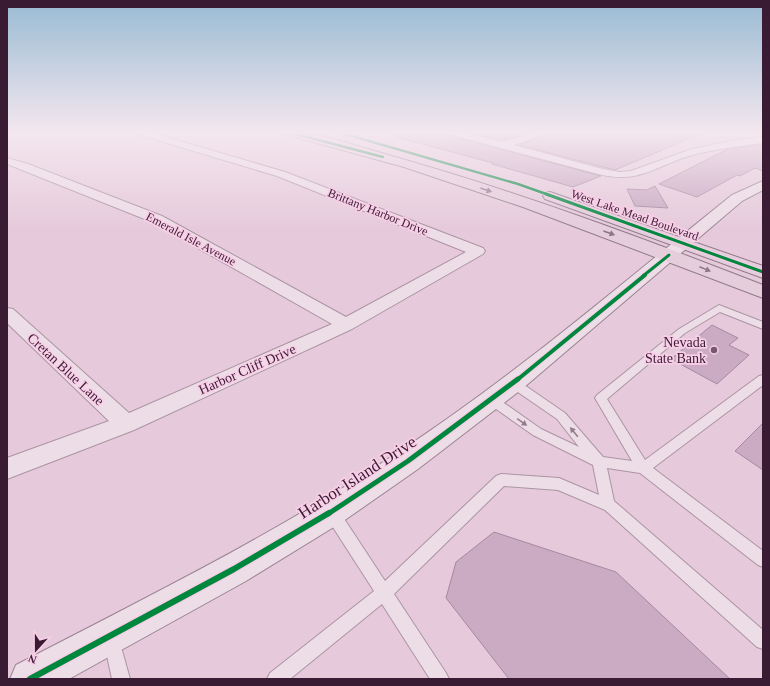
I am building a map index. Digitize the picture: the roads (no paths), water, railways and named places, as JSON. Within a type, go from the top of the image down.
[{"type":"main road","name":"West Lake Mead Boulevard","points":[[406,164],[676,249],[763,272]]},
{"type":"main road","name":"West Lake Mead Boulevard","points":[[449,164],[518,184],[676,249],[763,292]]},
{"type":"street","name":"Emerald Isle Avenue","points":[[17,164],[157,219],[346,325]]},
{"type":"street","name":"Brittany Harbor Drive","points":[[247,164],[281,174],[478,251]]},
{"type":"street","points":[[573,164],[602,172],[620,175],[633,174],[659,164]]},
{"type":"street","name":"Harbor Island Drive","points":[[30,679],[234,569],[331,512],[408,461],[513,383],[737,198],[761,187]]},
{"type":"street","name":"Harbor Cliff Drive","points":[[7,469],[126,424],[346,325],[478,251]]},
{"type":"street","name":"Cretan Blue Lane","points":[[7,313],[126,424]]},
{"type":"lane","points":[[763,326],[719,308],[682,331],[601,398],[643,468],[763,560]]},
{"type":"lane","points":[[490,400],[537,432],[599,462],[643,468],[763,379]]},
{"type":"lane","points":[[513,383],[561,416],[599,462],[608,504],[610,506]]},
{"type":"lane","points":[[276,679],[384,593],[501,480],[559,484],[610,506],[763,641]]},
{"type":"lane","points":[[331,512],[440,679]]},
{"type":"lane","points":[[110,636],[121,679]]},
{"type":"place","name":"Nevada State Bank","points":[[714,350]]}]
